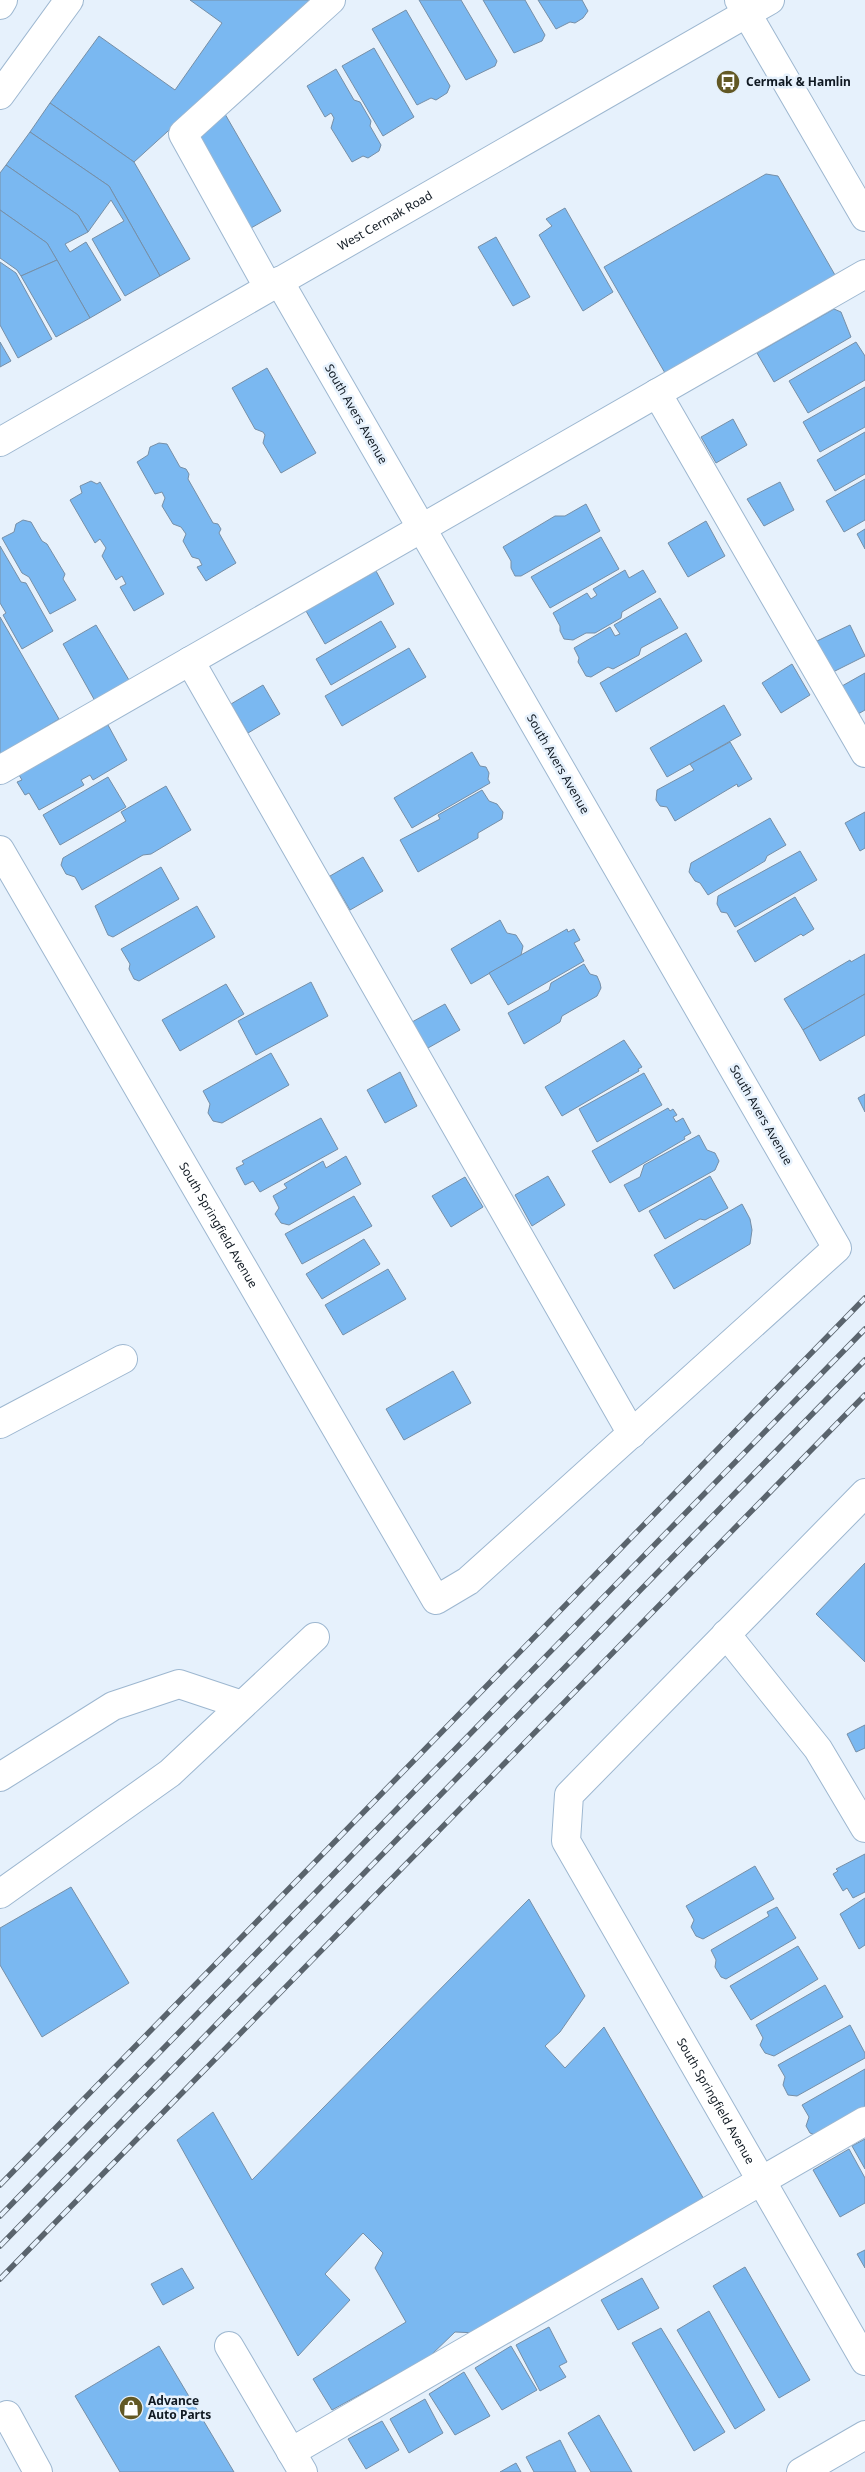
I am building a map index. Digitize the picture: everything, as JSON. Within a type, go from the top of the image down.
[{"type":"street","points":[[0,5],[4,0]]},
{"type":"street","points":[[0,95],[69,0]]},
{"type":"street","name":"South Avers Avenue","points":[[331,0],[183,134],[422,528],[838,1248],[632,1434]]},
{"type":"street","name":"West Cermak Road","points":[[0,442],[274,284],[742,7],[770,0]]},
{"type":"street","points":[[742,7],[865,217]]},
{"type":"street","points":[[0,770],[865,274]]},
{"type":"street","points":[[657,393],[865,753]]},
{"type":"street","points":[[190,661],[632,1434]]},
{"type":"street","name":"South Springfield Avenue","points":[[0,850],[436,1600],[468,1582],[632,1434]]},
{"type":"street","points":[[0,1424],[123,1359]]},
{"type":"street","points":[[865,1492],[726,1634],[818,1749],[865,1828]]},
{"type":"street","name":"South Springfield Avenue","points":[[726,1634],[568,1795],[566,1841],[865,2361]]},
{"type":"street","points":[[0,1894],[170,1773],[314,1637]]},
{"type":"street","points":[[0,1777],[113,1706],[179,1684],[242,1705]]},
{"type":"street","points":[[229,2346],[297,2462],[761,2180],[865,2121]]},
{"type":"street","points":[[0,2418],[7,2415],[38,2472]]},
{"type":"street","points":[[801,2472],[865,2436]]},
{"type":"building","points":[[190,0],[312,0],[134,162],[50,103],[99,36],[175,90],[222,23]]},
{"type":"building","points":[[419,0],[461,0],[497,61],[495,66],[466,80]]},
{"type":"building","points":[[483,0],[525,0],[545,35],[542,41],[514,53]]},
{"type":"building","points":[[538,0],[582,0],[588,11],[583,18],[575,23],[570,22],[556,29]]},
{"type":"building","points":[[406,10],[450,86],[447,93],[436,100],[431,98],[417,105],[372,29]]},
{"type":"building","points":[[374,48],[414,117],[383,136],[342,66]]},
{"type":"building","points":[[336,69],[354,100],[360,102],[371,121],[370,126],[381,145],[379,151],[368,158],[363,156],[352,162],[331,128],[334,118],[331,113],[325,117],[307,86]]},
{"type":"building","points":[[50,103],[134,162],[190,259],[160,276],[109,186],[30,132]]},
{"type":"building","points":[[225,114],[281,211],[251,228],[199,139]]},
{"type":"building","points":[[30,132],[109,186],[160,276],[125,296],[92,239],[124,221],[111,200],[88,232],[78,215],[6,165]]},
{"type":"building","points":[[6,165],[78,215],[88,232],[65,244],[70,252],[86,242],[121,300],[90,318],[47,243],[0,210],[0,173]]},
{"type":"building","points":[[766,174],[778,176],[835,275],[665,373],[604,267]]},
{"type":"building","points":[[565,208],[613,292],[583,311],[539,235],[552,226],[546,219]]},
{"type":"building","points":[[0,210],[47,243],[57,260],[21,276],[17,270],[0,258]]},
{"type":"building","points":[[496,237],[530,297],[513,306],[478,247]]},
{"type":"building","points":[[57,260],[90,318],[56,337],[21,276]]},
{"type":"building","points":[[0,262],[16,273],[52,339],[18,358],[0,325]]},
{"type":"building","points":[[834,309],[841,312],[851,337],[774,382],[757,353]]},
{"type":"building","points":[[0,342],[11,361],[0,367]]},
{"type":"building","points":[[856,342],[865,356],[865,380],[808,413],[789,381]]},
{"type":"building","points":[[267,368],[316,453],[281,473],[263,443],[265,435],[263,432],[255,429],[232,388]]},
{"type":"building","points":[[865,387],[865,427],[820,452],[803,422]]},
{"type":"building","points":[[733,419],[747,445],[716,463],[701,437]]},
{"type":"building","points":[[865,432],[865,474],[835,491],[817,460]]},
{"type":"building","points":[[159,443],[167,444],[180,467],[186,469],[189,474],[188,479],[213,523],[218,524],[221,529],[219,533],[236,563],[206,581],[197,567],[202,565],[199,559],[192,557],[183,541],[186,534],[181,527],[173,524],[162,506],[165,498],[162,492],[155,494],[137,462],[148,455],[150,447]]},
{"type":"building","points":[[865,479],[865,520],[844,532],[826,501]]},
{"type":"building","points":[[91,481],[97,484],[100,482],[164,594],[134,611],[120,587],[126,584],[122,576],[116,580],[102,556],[106,548],[100,539],[95,543],[70,500],[82,493],[80,486]]},
{"type":"building","points":[[780,482],[794,510],[764,526],[747,499]]},
{"type":"building","points":[[586,504],[600,531],[521,576],[515,576],[511,568],[511,561],[503,547],[555,516],[565,516]]},
{"type":"building","points":[[23,520],[31,522],[42,541],[47,544],[65,574],[63,579],[76,600],[50,614],[29,577],[22,573],[2,538],[14,532],[16,524]]},
{"type":"building","points":[[706,521],[725,556],[688,577],[668,543]]},
{"type":"building","points":[[865,529],[865,549],[857,534]]},
{"type":"building","points":[[601,537],[619,569],[550,608],[531,577]]},
{"type":"building","points":[[0,546],[21,582],[26,583],[53,631],[22,649],[3,615],[6,613],[0,603]]},
{"type":"building","points":[[625,570],[629,578],[643,570],[656,592],[622,612],[621,618],[595,633],[586,633],[573,640],[564,639],[553,613],[587,593],[591,599],[597,595],[593,589]]},
{"type":"building","points":[[376,571],[394,604],[325,644],[306,611]]},
{"type":"building","points":[[660,598],[678,628],[641,648],[639,655],[613,669],[608,667],[591,677],[586,676],[578,662],[579,658],[574,648],[610,627],[615,636],[620,634],[614,625]]},
{"type":"building","points":[[0,617],[59,719],[0,755]]},
{"type":"building","points":[[381,621],[396,647],[331,685],[316,659]]},
{"type":"building","points":[[96,625],[129,680],[95,701],[63,644]]},
{"type":"building","points":[[850,625],[865,656],[833,672],[817,641]]},
{"type":"building","points":[[686,633],[702,661],[616,712],[600,683]]},
{"type":"building","points":[[409,648],[426,677],[342,726],[325,696]]},
{"type":"building","points":[[792,664],[810,695],[781,713],[762,683]]},
{"type":"building","points":[[865,673],[865,710],[858,714],[842,686]]},
{"type":"building","points":[[263,685],[280,714],[248,733],[231,704]]},
{"type":"building","points":[[724,705],[741,735],[667,777],[650,748]]},
{"type":"building","points":[[108,725],[127,760],[93,780],[90,775],[81,780],[84,785],[39,810],[29,793],[25,795],[17,782],[22,780],[19,775]]},
{"type":"building","points":[[730,742],[752,779],[738,787],[737,784],[675,821],[667,807],[660,806],[656,800],[657,790],[694,770],[690,764]]},
{"type":"building","points":[[472,752],[480,766],[486,767],[490,783],[412,828],[394,798]]},
{"type":"building","points":[[108,777],[126,807],[60,845],[43,815]]},
{"type":"building","points":[[166,786],[191,830],[151,854],[143,855],[82,890],[75,877],[66,874],[61,865],[63,858],[126,821],[121,812]]},
{"type":"building","points":[[482,790],[489,801],[497,804],[503,812],[502,819],[478,833],[478,838],[418,872],[400,840],[440,819],[438,815]]},
{"type":"building","points":[[865,812],[865,848],[860,851],[845,823]]},
{"type":"building","points":[[770,818],[786,845],[767,856],[765,861],[708,895],[689,872],[691,863]]},
{"type":"building","points":[[800,851],[817,880],[735,927],[727,913],[721,912],[717,904],[718,896]]},
{"type":"building","points":[[363,857],[383,891],[350,910],[330,876]]},
{"type":"building","points":[[161,867],[179,899],[113,937],[108,935],[95,906]]},
{"type":"building","points":[[795,897],[814,929],[803,936],[801,934],[755,962],[737,931]]},
{"type":"building","points":[[197,906],[215,937],[139,981],[134,979],[129,969],[130,964],[121,949]]},
{"type":"building","points":[[500,920],[507,933],[516,935],[523,946],[521,955],[471,984],[451,949]]},
{"type":"building","points":[[567,929],[568,932],[574,929],[580,940],[574,943],[584,961],[508,1005],[489,973]]},
{"type":"building","points":[[865,954],[865,994],[803,1030],[784,999],[850,960],[851,962]]},
{"type":"building","points":[[584,964],[590,974],[597,976],[600,983],[601,988],[597,996],[562,1016],[560,1022],[524,1044],[508,1013],[549,990],[551,983]]},
{"type":"building","points":[[311,982],[328,1016],[256,1055],[238,1021]]},
{"type":"building","points":[[226,984],[244,1014],[180,1051],[162,1020]]},
{"type":"building","points":[[865,994],[865,1035],[820,1061],[803,1030]]},
{"type":"building","points":[[445,1004],[460,1030],[428,1048],[412,1022]]},
{"type":"building","points":[[624,1040],[642,1067],[638,1069],[639,1071],[562,1116],[545,1087]]},
{"type":"building","points":[[271,1053],[289,1085],[222,1123],[213,1121],[208,1113],[210,1104],[203,1091]]},
{"type":"building","points":[[400,1072],[417,1106],[385,1123],[367,1090]]},
{"type":"building","points":[[644,1073],[662,1105],[597,1142],[579,1109]]},
{"type":"building","points":[[865,1094],[865,1112],[858,1098]]},
{"type":"building","points":[[668,1108],[670,1111],[673,1109],[677,1115],[673,1117],[676,1122],[683,1118],[691,1133],[684,1137],[685,1139],[610,1183],[592,1151]]},
{"type":"building","points":[[321,1118],[338,1149],[260,1192],[253,1181],[245,1185],[236,1168],[244,1164],[242,1161]]},
{"type":"building","points":[[699,1135],[707,1150],[715,1153],[719,1161],[715,1170],[639,1212],[624,1185],[640,1177],[644,1165]]},
{"type":"building","points":[[346,1156],[361,1184],[289,1225],[281,1223],[275,1214],[279,1208],[273,1196],[287,1188],[284,1184],[323,1161],[326,1168]]},
{"type":"building","points":[[548,1176],[565,1205],[532,1226],[515,1195]]},
{"type":"building","points":[[710,1176],[728,1208],[705,1220],[700,1219],[665,1239],[649,1211]]},
{"type":"building","points":[[465,1177],[483,1207],[451,1227],[432,1196]]},
{"type":"building","points":[[354,1196],[372,1226],[302,1264],[285,1234]]},
{"type":"building","points":[[742,1204],[750,1219],[752,1230],[750,1244],[674,1289],[654,1255]]},
{"type":"building","points":[[364,1239],[380,1264],[322,1299],[306,1274]]},
{"type":"building","points":[[388,1269],[406,1299],[343,1335],[325,1305]]},
{"type":"building","points":[[453,1371],[471,1403],[404,1440],[386,1409]]},
{"type":"building","points":[[865,1563],[865,1662],[816,1614]]},
{"type":"building","points":[[865,1725],[865,1748],[856,1752],[847,1734]]},
{"type":"building","points":[[865,1854],[865,1892],[853,1898],[847,1888],[843,1891],[833,1874],[838,1871],[836,1869]]},
{"type":"building","points":[[755,1866],[774,1899],[703,1939],[696,1936],[691,1927],[694,1920],[686,1906]]},
{"type":"building","points":[[71,1887],[129,1983],[42,2037],[0,1965],[0,1928]]},
{"type":"building","points":[[865,1898],[865,1945],[859,1949],[840,1914]]},
{"type":"building","points":[[529,1899],[585,1996],[560,2032],[545,2046],[565,2068],[604,2027],[705,2201],[478,2333],[455,2332],[429,2357],[332,2410],[313,2379],[406,2322],[375,2268],[383,2253],[363,2233],[325,2274],[350,2300],[298,2356],[177,2140],[213,2112],[252,2180]]},
{"type":"building","points":[[777,1907],[796,1938],[726,1979],[721,1977],[715,1967],[716,1960],[711,1950],[769,1916],[767,1912]]},
{"type":"building","points":[[798,1946],[818,1979],[751,2020],[730,1986]]},
{"type":"building","points":[[825,1985],[843,2017],[774,2056],[765,2053],[760,2045],[763,2038],[756,2025]]},
{"type":"building","points":[[850,2025],[865,2053],[865,2058],[797,2096],[788,2095],[783,2085],[785,2077],[778,2065]]},
{"type":"building","points":[[865,2069],[865,2110],[818,2136],[810,2133],[806,2126],[809,2117],[802,2105]]},
{"type":"building","points":[[865,2139],[865,2169],[852,2146]]},
{"type":"building","points":[[849,2149],[865,2178],[865,2203],[840,2217],[813,2170]]},
{"type":"building","points":[[865,2250],[865,2268],[857,2254]]},
{"type":"building","points":[[745,2267],[810,2380],[779,2398],[713,2286]]},
{"type":"building","points":[[182,2268],[194,2288],[163,2305],[151,2284]]},
{"type":"building","points":[[642,2278],[659,2308],[618,2330],[601,2300]]},
{"type":"building","points":[[709,2311],[765,2410],[735,2429],[677,2330]]},
{"type":"building","points":[[549,2327],[567,2362],[559,2366],[566,2377],[540,2391],[516,2345]]},
{"type":"building","points":[[661,2328],[725,2432],[694,2451],[632,2343]]},
{"type":"building","points":[[159,2346],[234,2472],[120,2472],[75,2396]]},
{"type":"building","points":[[511,2346],[537,2390],[502,2410],[475,2368]]},
{"type":"building","points":[[464,2372],[490,2416],[455,2435],[429,2394]]},
{"type":"building","points":[[425,2399],[443,2433],[409,2453],[390,2419]]},
{"type":"building","points":[[599,2415],[632,2472],[591,2472],[568,2433]]},
{"type":"building","points":[[382,2421],[399,2450],[366,2469],[348,2439]]},
{"type":"building","points":[[560,2440],[576,2472],[534,2472],[526,2457]]},
{"type":"building","points":[[516,2463],[521,2472],[500,2472]]},
{"type":"railway","points":[[0,2185],[865,1298]]},
{"type":"railway","points":[[0,2216],[865,1329]]},
{"type":"railway","points":[[0,2246],[865,1360]]},
{"type":"railway","points":[[0,2279],[865,1395]]},
{"type":"place","name":"Cermak & Hamlin","points":[[728,82]]},
{"type":"place","name":"Advance Auto Parts","points":[[131,2408]]}]
